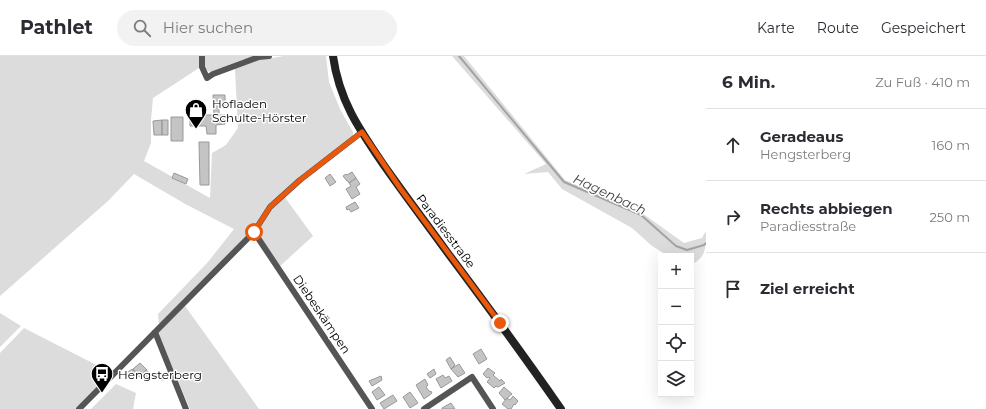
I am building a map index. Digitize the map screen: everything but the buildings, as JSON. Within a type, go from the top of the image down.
[{"type":"main road","name":"Paradiesstraße","points":[[333,56],[340,88],[347,105],[362,132],[400,188],[516,345],[561,409]]},
{"type":"street","points":[[202,56],[202,67],[207,78],[213,74],[260,57],[269,56]]},
{"type":"street","points":[[79,409],[254,232],[270,207],[300,180],[362,132]]},
{"type":"street","name":"Diebeskämpen","points":[[254,232],[372,409]]},
{"type":"street","points":[[155,332],[186,409]]},
{"type":"street","points":[[424,409],[472,377],[493,409]]},
{"type":"shaded area","points":[[0,56],[199,56],[199,68],[153,98],[151,143],[144,161],[210,198],[212,153],[226,145],[238,128],[235,69],[259,60],[284,56],[326,56],[329,82],[340,109],[353,132],[353,136],[299,179],[251,232],[159,324],[158,314],[208,262],[234,229],[187,205],[134,174],[108,201],[0,296]]},
{"type":"shaded area","points":[[205,56],[259,56],[244,59],[210,72],[205,67]]},
{"type":"shaded area","points":[[452,56],[464,56],[565,180],[642,213],[684,243],[702,238],[706,231],[705,248],[700,259],[694,263],[694,253],[663,253],[652,246],[632,228],[562,189],[548,172],[524,174],[546,164]]},
{"type":"shaded area","points":[[284,196],[313,236],[279,267],[256,232],[271,208]]},
{"type":"shaded area","points":[[185,306],[259,409],[190,409],[158,333]]},
{"type":"shaded area","points":[[0,313],[21,326],[0,347]]},
{"type":"shaded area","points":[[24,328],[112,373],[76,409],[0,409],[0,353]]},
{"type":"shaded area","points":[[116,384],[136,393],[133,409],[91,409]]},
{"type":"waterway","name":"Hagenbach","points":[[459,56],[564,182],[641,215],[676,246],[687,250],[706,243]]},
{"type":"place","name":"Hofladen Schulte-Hörster","points":[[196,130]]},
{"type":"place","name":"Hengsterberg","points":[[102,394]]},
{"type":"route","points":[[254,232],[270,207],[300,180],[362,132],[400,188],[500,323]]}]
